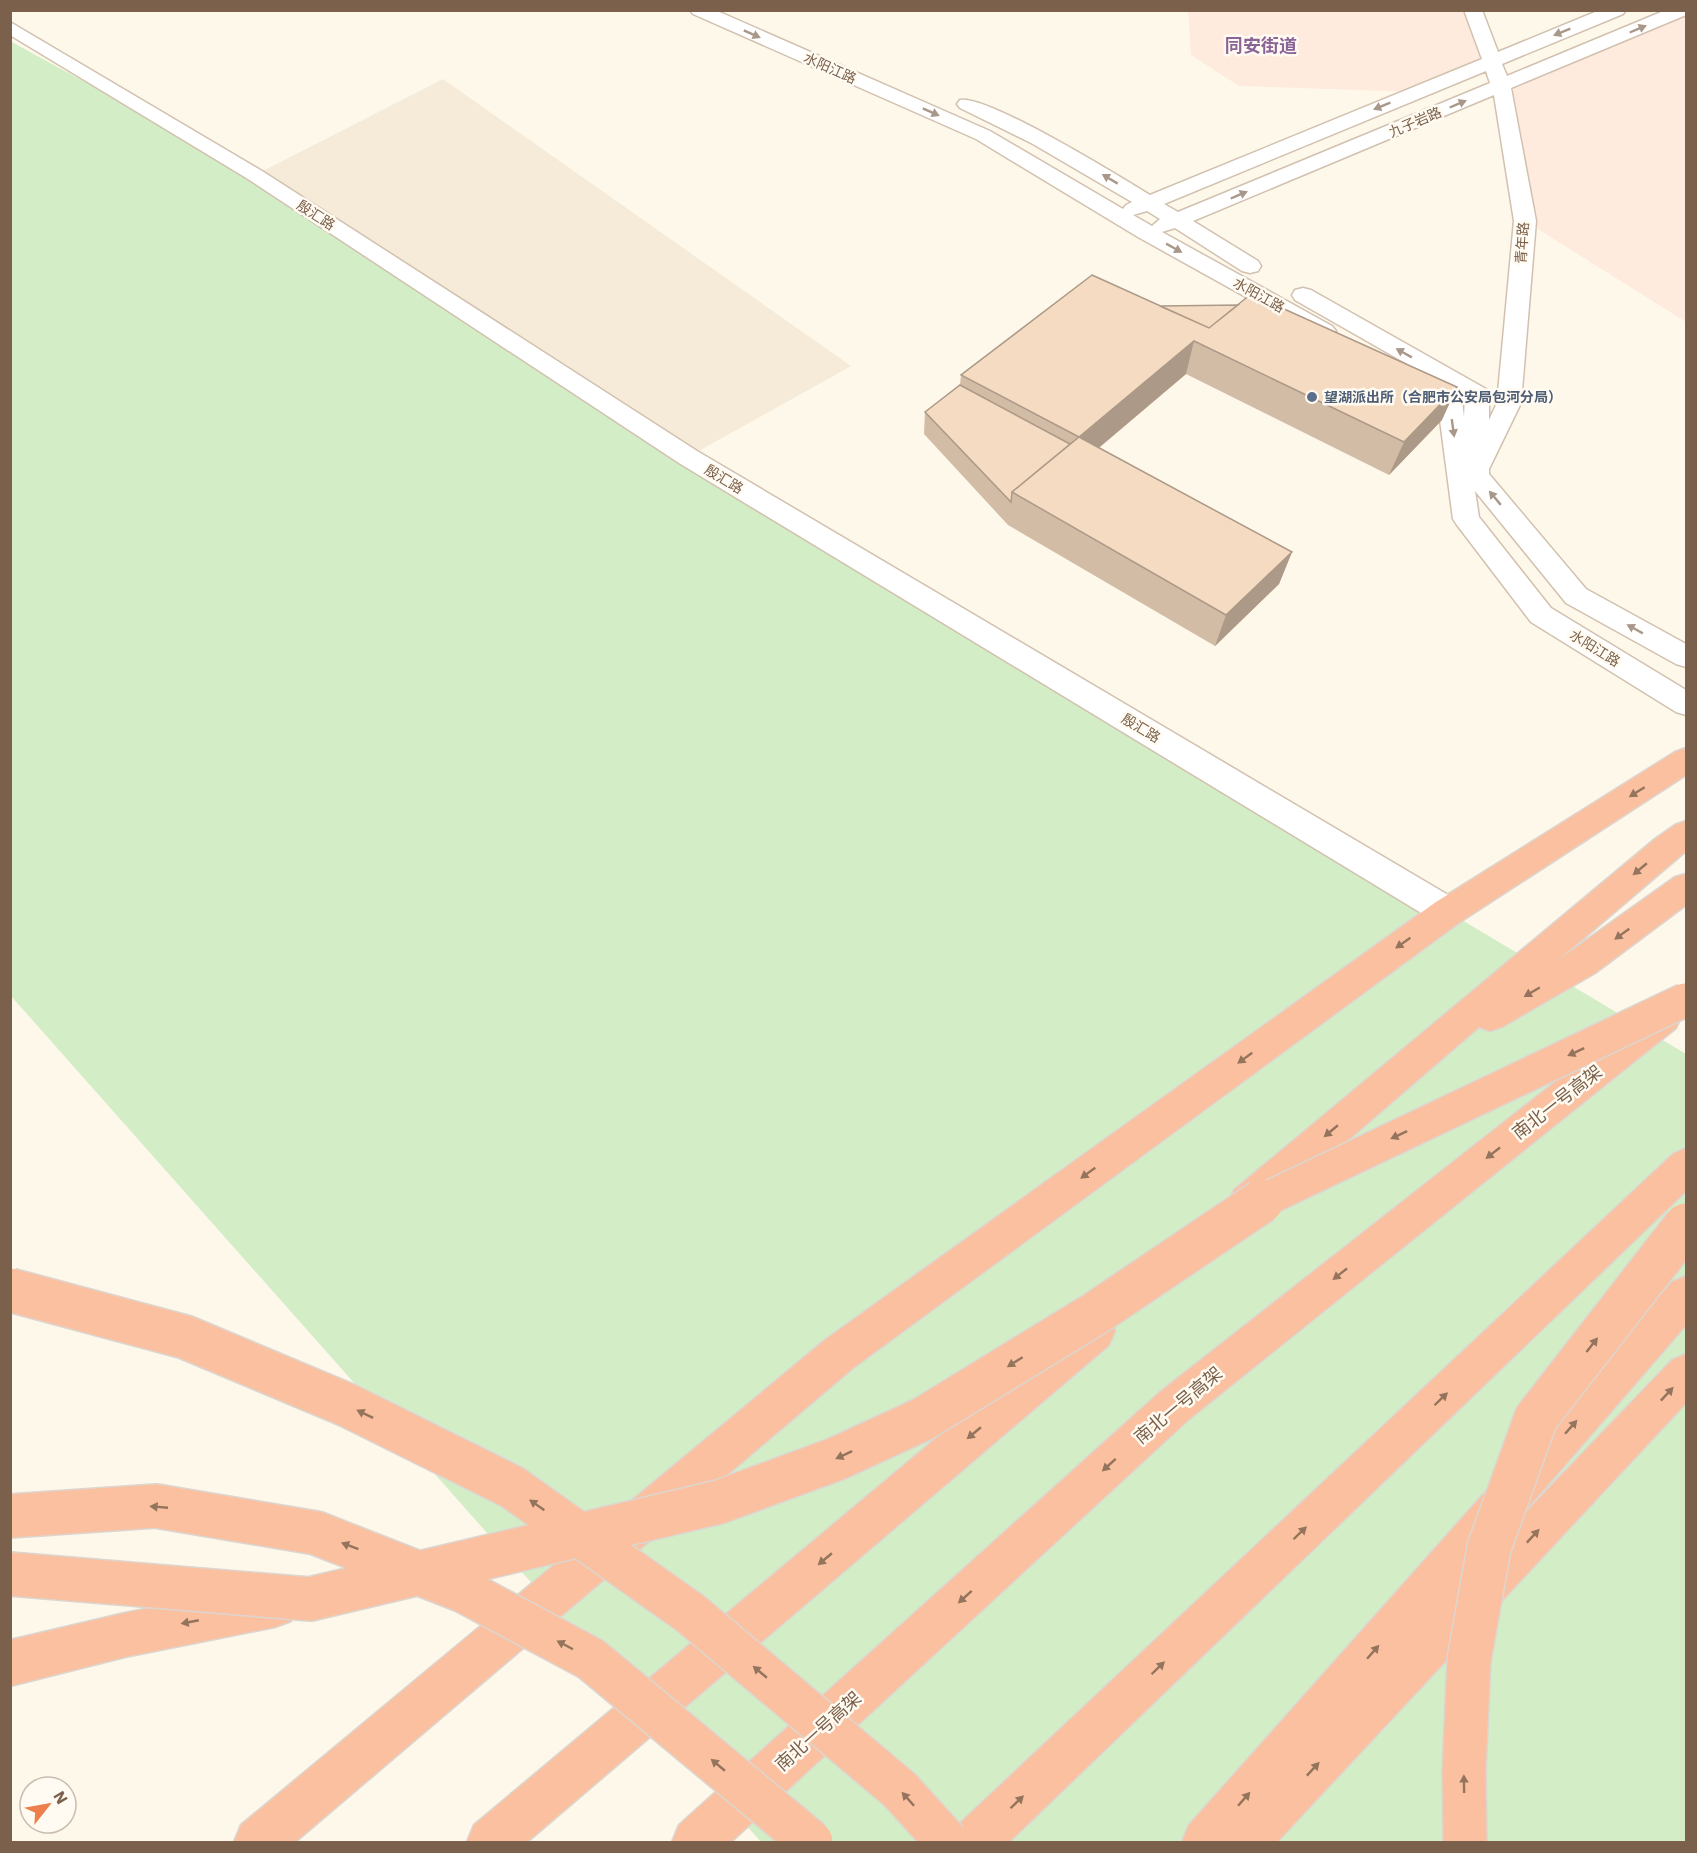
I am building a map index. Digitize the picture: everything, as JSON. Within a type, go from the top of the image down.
[{"type":"highway","points":[[258,1842],[839,1354],[1448,912],[1686,760]]},
{"type":"highway","points":[[491,1842],[1666,848],[1686,834]]},
{"type":"highway","points":[[1415,1060],[1583,963],[1686,887]]},
{"type":"highway","points":[[10,1663],[125,1635],[309,1599],[719,1502],[836,1459],[923,1419],[1096,1313],[1268,1197],[1686,1000]]},
{"type":"highway","name":"南北一号高架","points":[[696,1842],[1174,1406],[1686,1000]]},
{"type":"highway","points":[[975,1842],[1686,1166]]},
{"type":"highway","points":[[1465,1842],[1464,1772],[1469,1660],[1489,1548],[1536,1418],[1686,1225]]},
{"type":"highway","points":[[10,1290],[185,1337],[347,1405],[512,1487],[690,1613],[900,1790],[947,1842]]},
{"type":"highway","points":[[1206,1842],[1686,1296]]},
{"type":"highway","points":[[1244,1842],[1686,1374]]},
{"type":"highway","points":[[10,1516],[156,1506],[316,1533],[464,1591],[591,1659],[811,1842]]},
{"type":"highway","points":[[10,1574],[309,1599]]},
{"type":"street","name":"水阳江路","points":[[699,10],[983,135],[1146,232],[1449,401],[1466,519],[1541,615],[1686,704]]},
{"type":"street","name":"青年路","points":[[1473,10],[1504,95],[1525,221],[1509,403],[1476,475]]},
{"type":"street","name":"九子岩路","points":[[1118,215],[1617,10]]},
{"type":"street","name":"九子岩路","points":[[1146,232],[1683,10]]},
{"type":"street","name":"殷汇路","points":[[10,27],[255,175],[688,458],[1448,912]]},
{"type":"street","name":"水阳江路","points":[[943,93],[1019,128],[1148,202],[1250,266],[1477,393],[1476,475]]},
{"type":"street","points":[[1476,475],[1576,596],[1686,657]]},
{"type":"shaded area","points":[[1188,11],[1473,11],[1491,61],[1416,92],[1239,86],[1191,55]]},
{"type":"shaded area","points":[[1686,11],[1686,322],[1525,221],[1501,86]]},
{"type":"shaded area","points":[[443,79],[851,366],[688,457],[255,175]]},
{"type":"green space","points":[[10,41],[255,175],[688,457],[1686,1054],[1686,1842],[761,1842],[11,996]]},
{"type":"building","points":[[1092,275],[1209,328],[1251,294],[1457,387],[1404,442],[1194,341],[1079,437],[961,375]]},
{"type":"building","points":[[1238,305],[1209,328],[1160,306]]},
{"type":"building","points":[[960,385],[1070,444],[1012,492],[1011,502],[925,412]]},
{"type":"building","points":[[1079,437],[1292,552],[1226,615],[1012,492]]},
{"type":"place","name":"望湖派出所（合肥市公安局包河分局）","points":[[1312,397]]},
{"type":"district","name":"同安街道","points":[[1261,45]]}]
